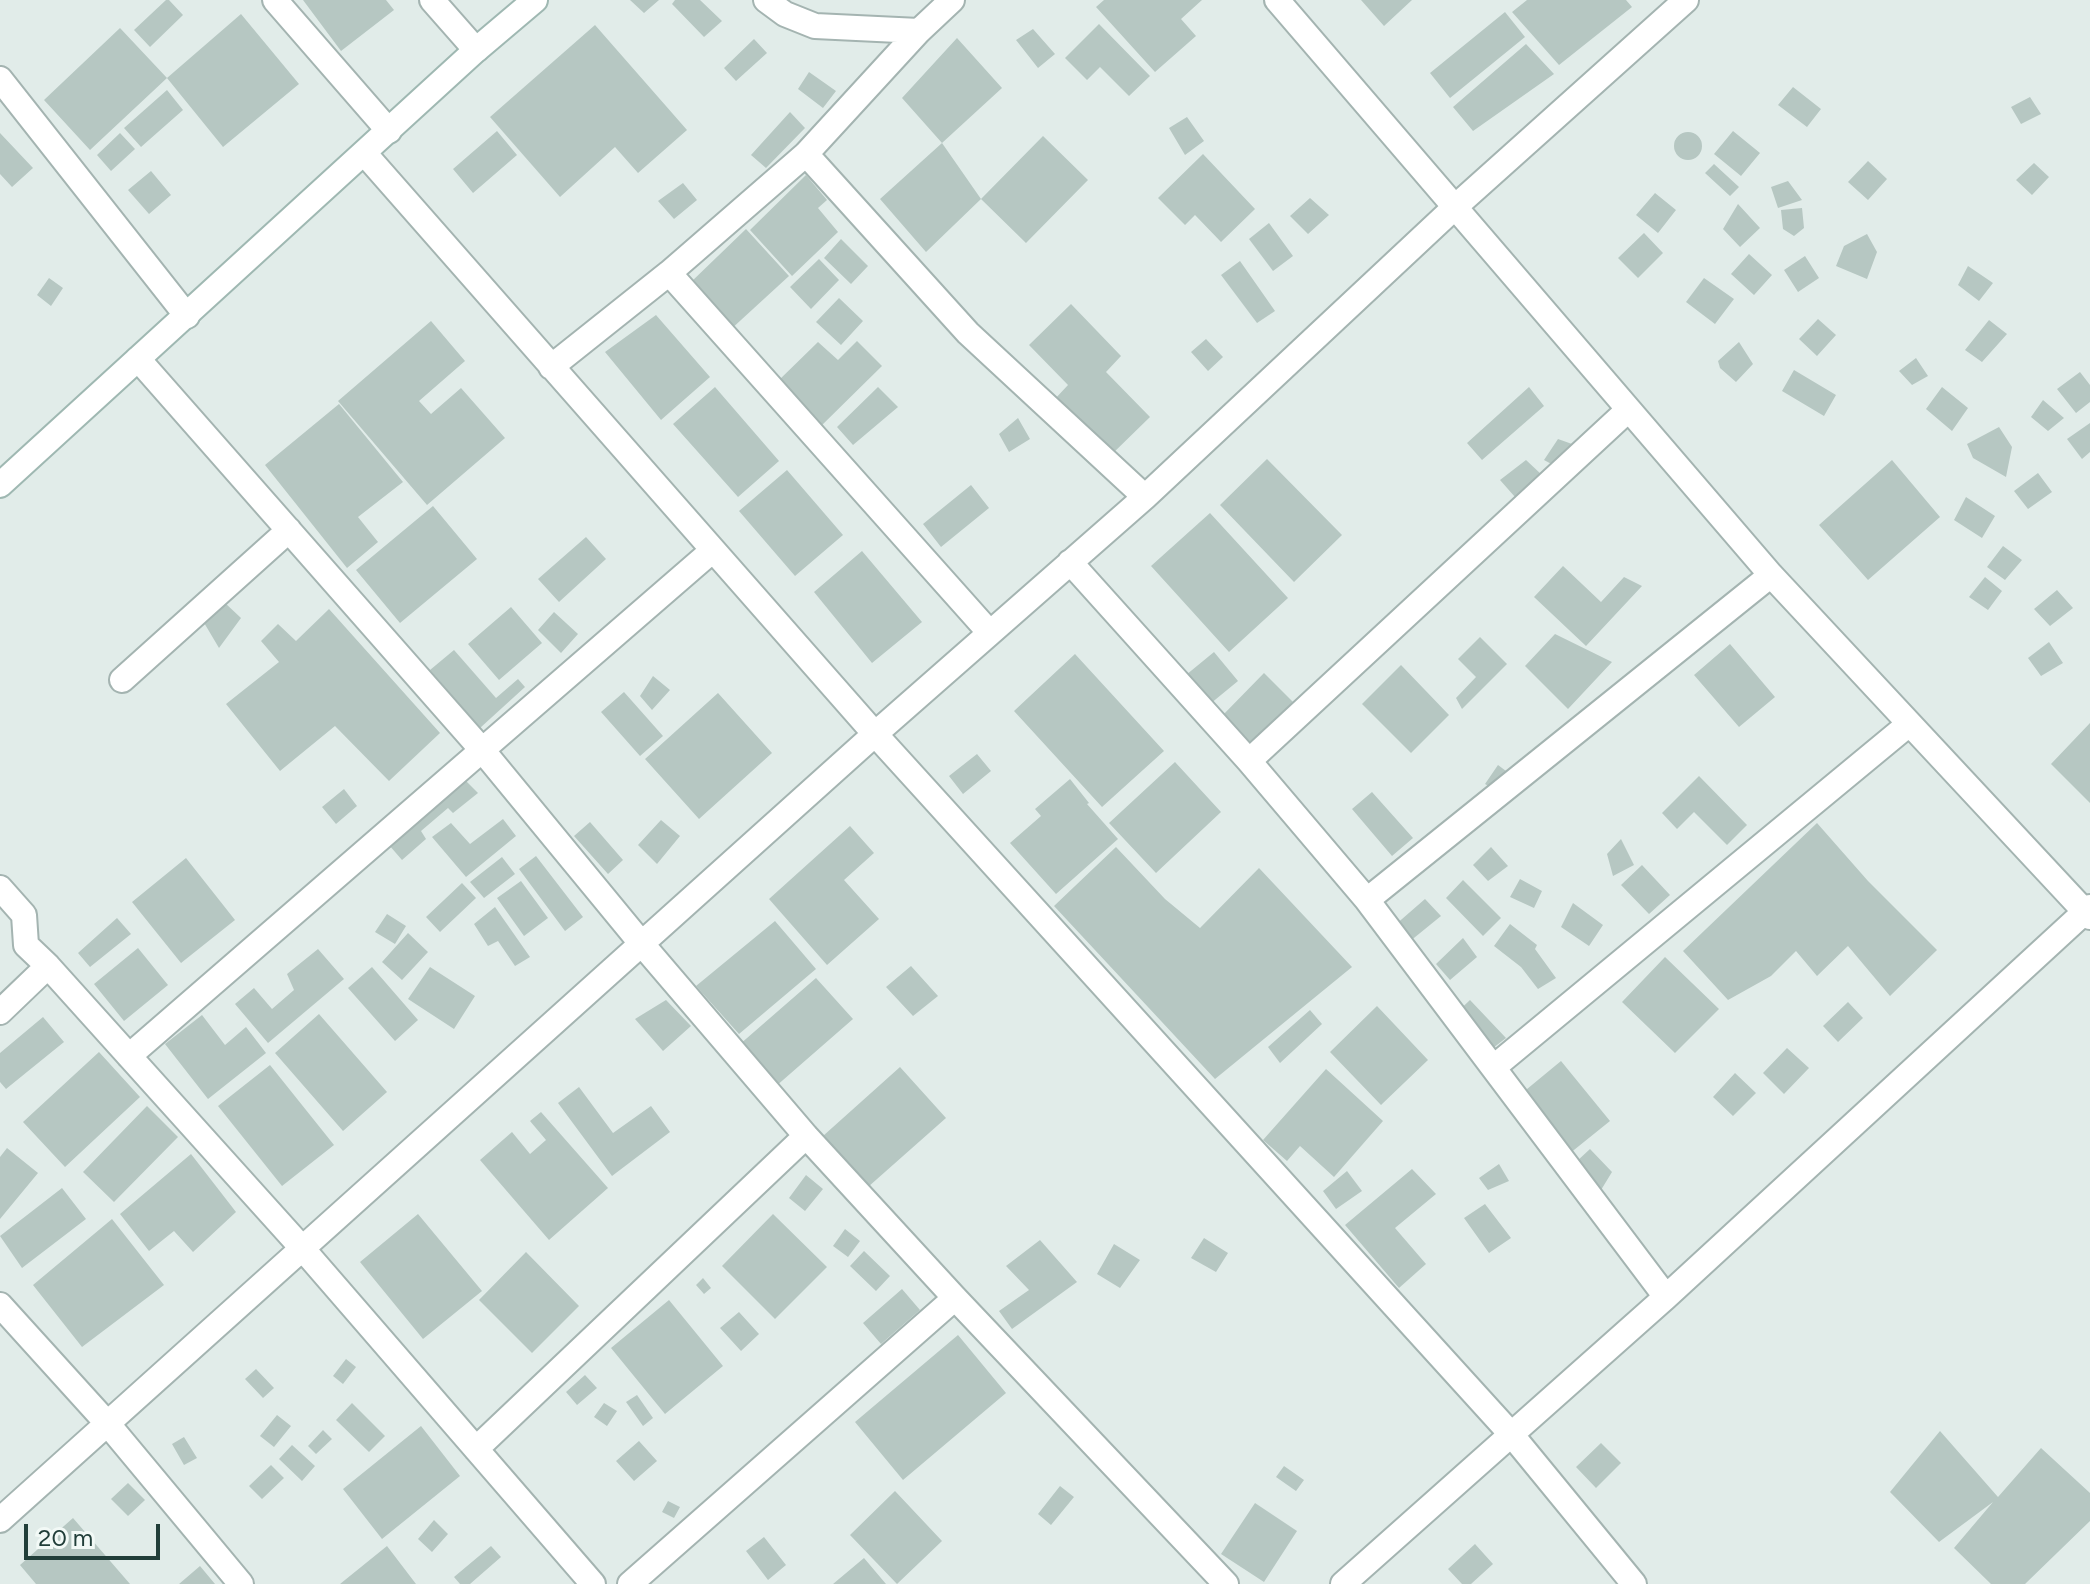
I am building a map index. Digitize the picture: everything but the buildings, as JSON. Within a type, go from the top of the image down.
[{"type":"street","points":[[275,0],[389,131]]},
{"type":"street","points":[[432,0],[476,50]]},
{"type":"street","points":[[0,485],[476,50],[535,0]]},
{"type":"street","points":[[766,0],[785,14],[815,26],[919,31]]},
{"type":"street","points":[[551,367],[669,273],[806,154],[919,31],[952,0]]},
{"type":"street","points":[[1277,0],[1771,575],[2088,912],[1666,1297],[1343,1584]]},
{"type":"street","points":[[0,1520],[641,943],[1145,497],[1455,207],[1686,0]]},
{"type":"street","points":[[0,79],[8,107],[187,316]]},
{"type":"street","points":[[365,154],[875,734],[1511,1434],[1634,1584]]},
{"type":"street","points":[[806,154],[968,333],[1145,497]]},
{"type":"street","points":[[669,273],[990,633]]},
{"type":"street","points":[[138,359],[483,751],[806,1136],[1226,1584]]},
{"type":"street","points":[[1249,761],[1628,410]]},
{"type":"street","points":[[122,680],[289,530]]},
{"type":"street","points":[[129,1056],[713,550]]},
{"type":"street","points":[[1070,562],[1249,761],[1367,900],[1666,1297]]},
{"type":"street","points":[[1367,900],[1771,575]]},
{"type":"street","points":[[1494,1067],[1909,724]]},
{"type":"street","points":[[0,888],[24,915],[26,945],[302,1248],[593,1584]]},
{"type":"street","points":[[0,1012],[48,966]]},
{"type":"street","points":[[476,1449],[806,1136]]},
{"type":"street","points":[[630,1584],[955,1298]]},
{"type":"street","points":[[0,1305],[107,1423],[241,1584]]}]
